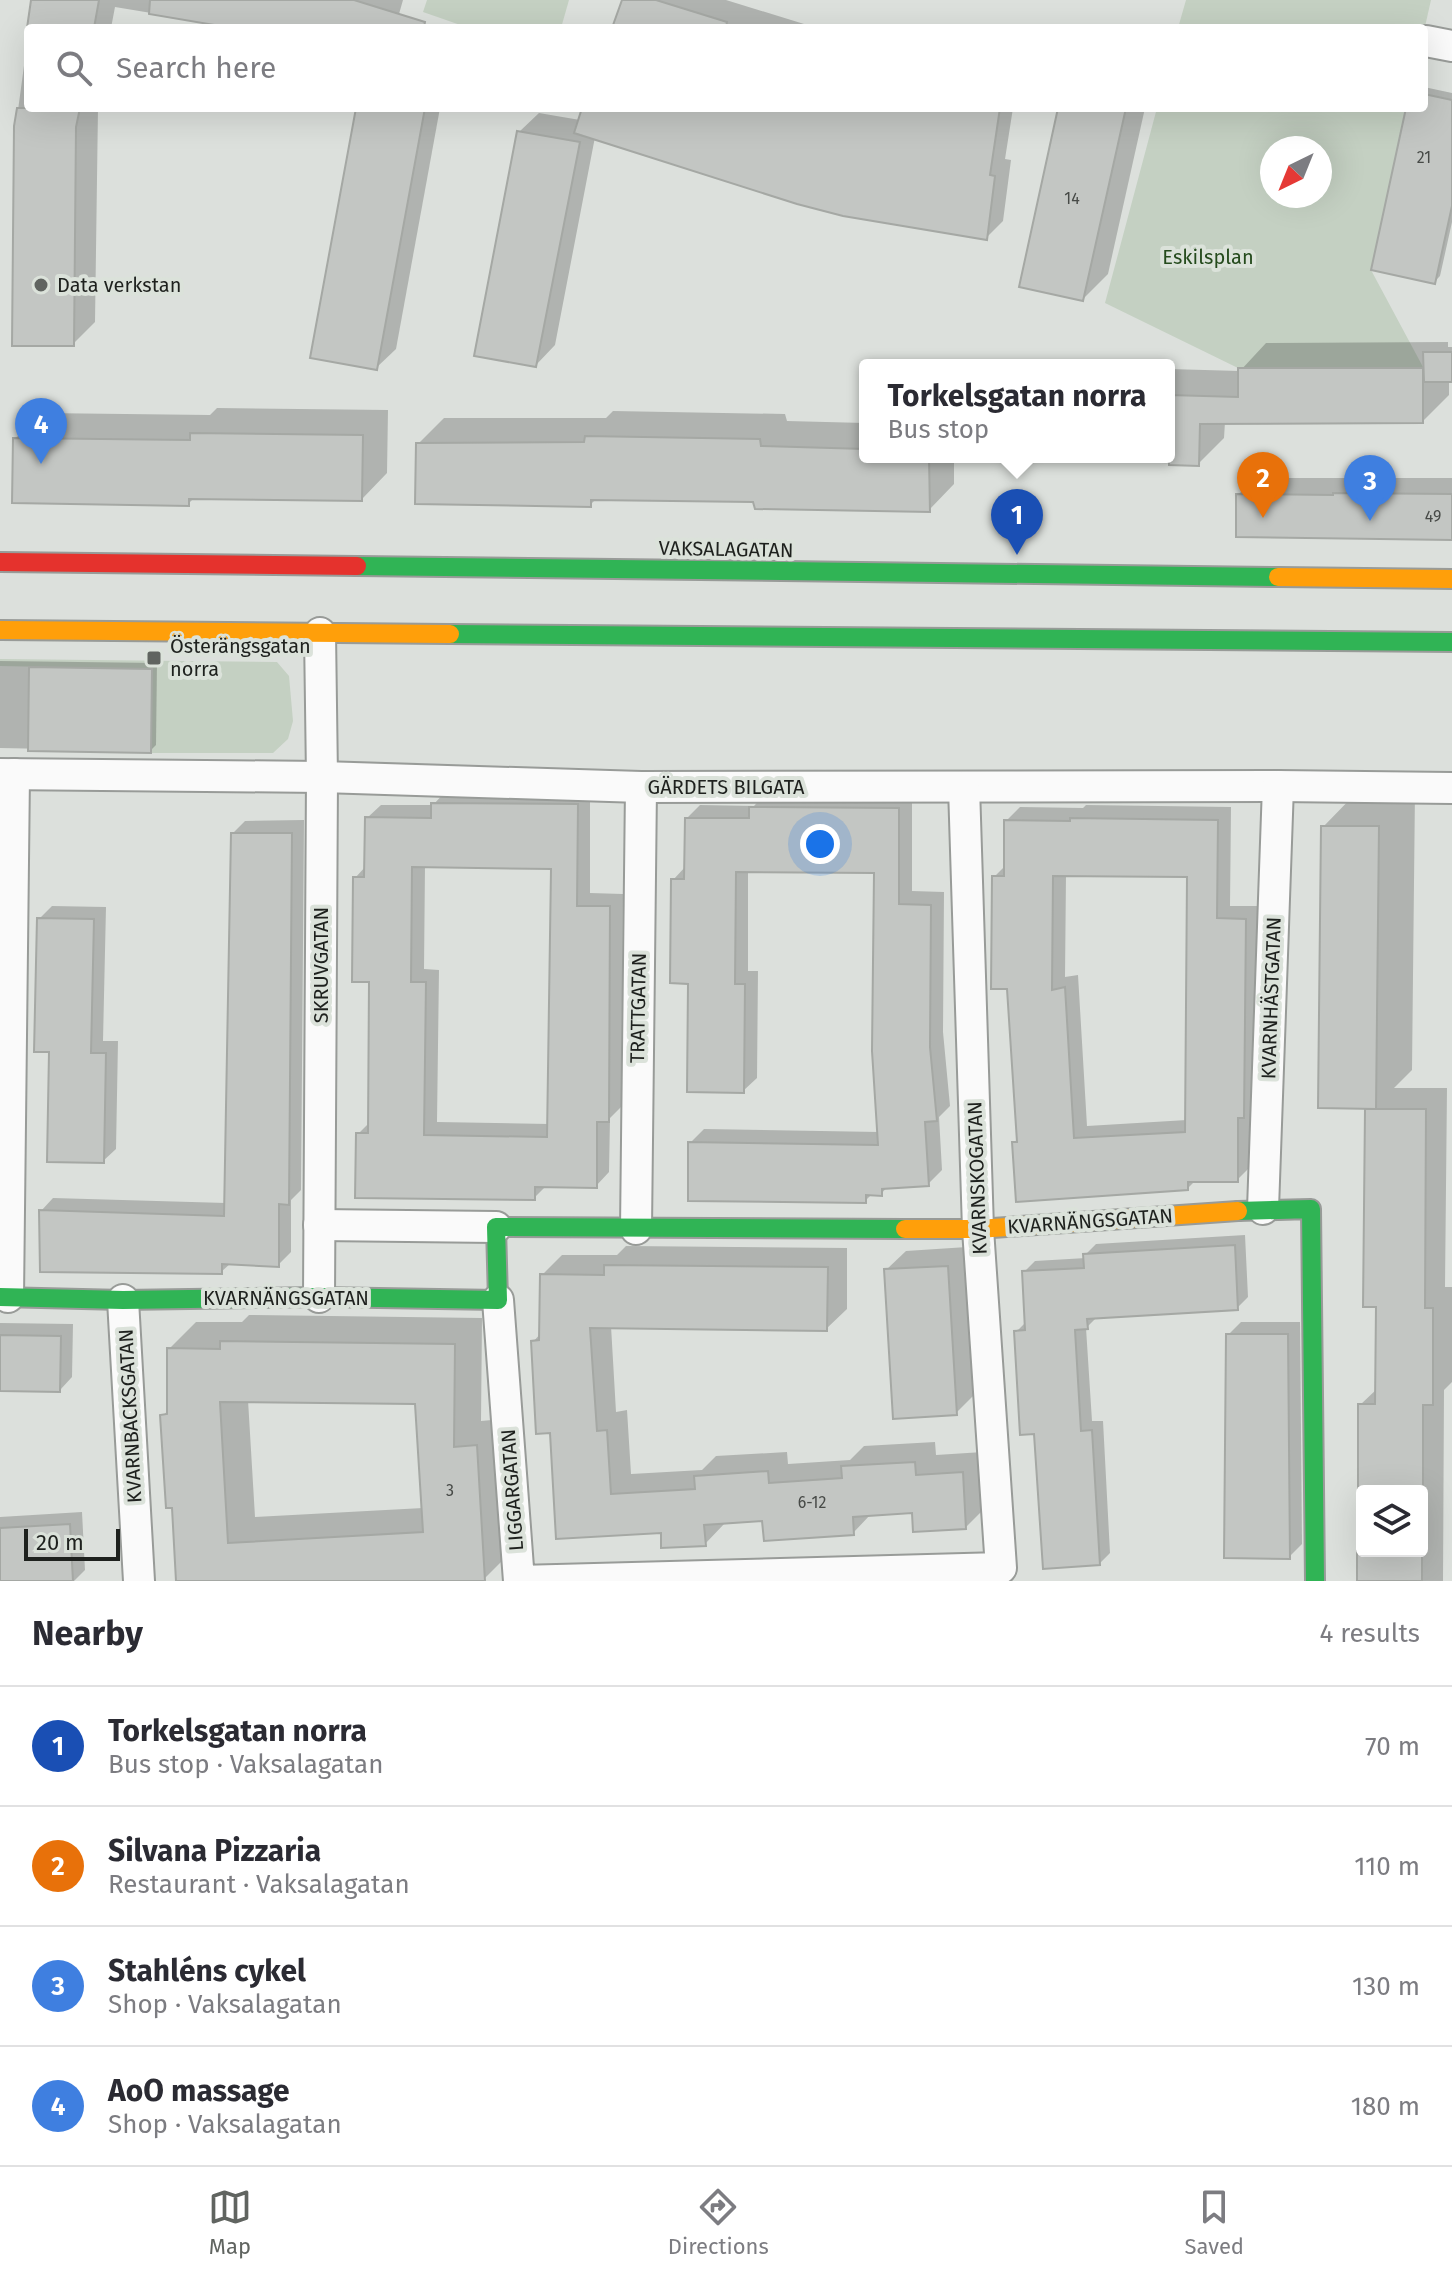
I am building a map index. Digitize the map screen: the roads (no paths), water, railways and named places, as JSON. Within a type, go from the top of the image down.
[{"type":"main road","name":"VAKSALAGATAN","points":[[0,562],[1452,579]]},
{"type":"main road","points":[[0,630],[1452,642]]},
{"type":"main road","name":"KVARNÄNGSGATAN","points":[[496,1227],[978,1229],[1263,1209],[1311,1209],[1315,1581]]},
{"type":"main road","points":[[496,1227],[498,1300]]},
{"type":"main road","name":"KVARNÄNGSGATAN","points":[[4,1297],[498,1300]]},
{"type":"street","name":"SKRUVGATAN","points":[[319,1297],[320,633]]},
{"type":"street","name":"GÄRDETS BILGATA","points":[[7,774],[322,777],[641,787],[1452,788]]},
{"type":"street","points":[[4,1297],[7,774]]},
{"type":"street","name":"KVARNHÄSTGATAN","points":[[1263,1209],[1278,786]]},
{"type":"street","name":"TRATTGATAN","points":[[636,1229],[641,787]]},
{"type":"street","name":"KVARNSKOGATAN","points":[[964,787],[978,1229],[1001,1568]]},
{"type":"street","name":"KVARNÄNGSGATAN","points":[[319,1225],[496,1227]]},
{"type":"street","name":"KVARNBACKSGATAN","points":[[123,1300],[139,1581]]},
{"type":"street","name":"LIGGARGATAN","points":[[498,1300],[519,1581],[1001,1568]]},
{"type":"place","name":"Data verkstan","points":[[41,285]]},
{"type":"place","name":"AoO massage","points":[[41,464]]},
{"type":"place","name":"Silvana Pizzaria","points":[[1263,518]]},
{"type":"place","name":"Stahléns cykel","points":[[1370,521]]},
{"type":"place","name":"Torkelsgatan norra","points":[[1017,555]]},
{"type":"place","name":"Österängsgatan norra","points":[[154,658]]},
{"type":"park label","name":"Eskilsplan","points":[[1208,257]]}]
